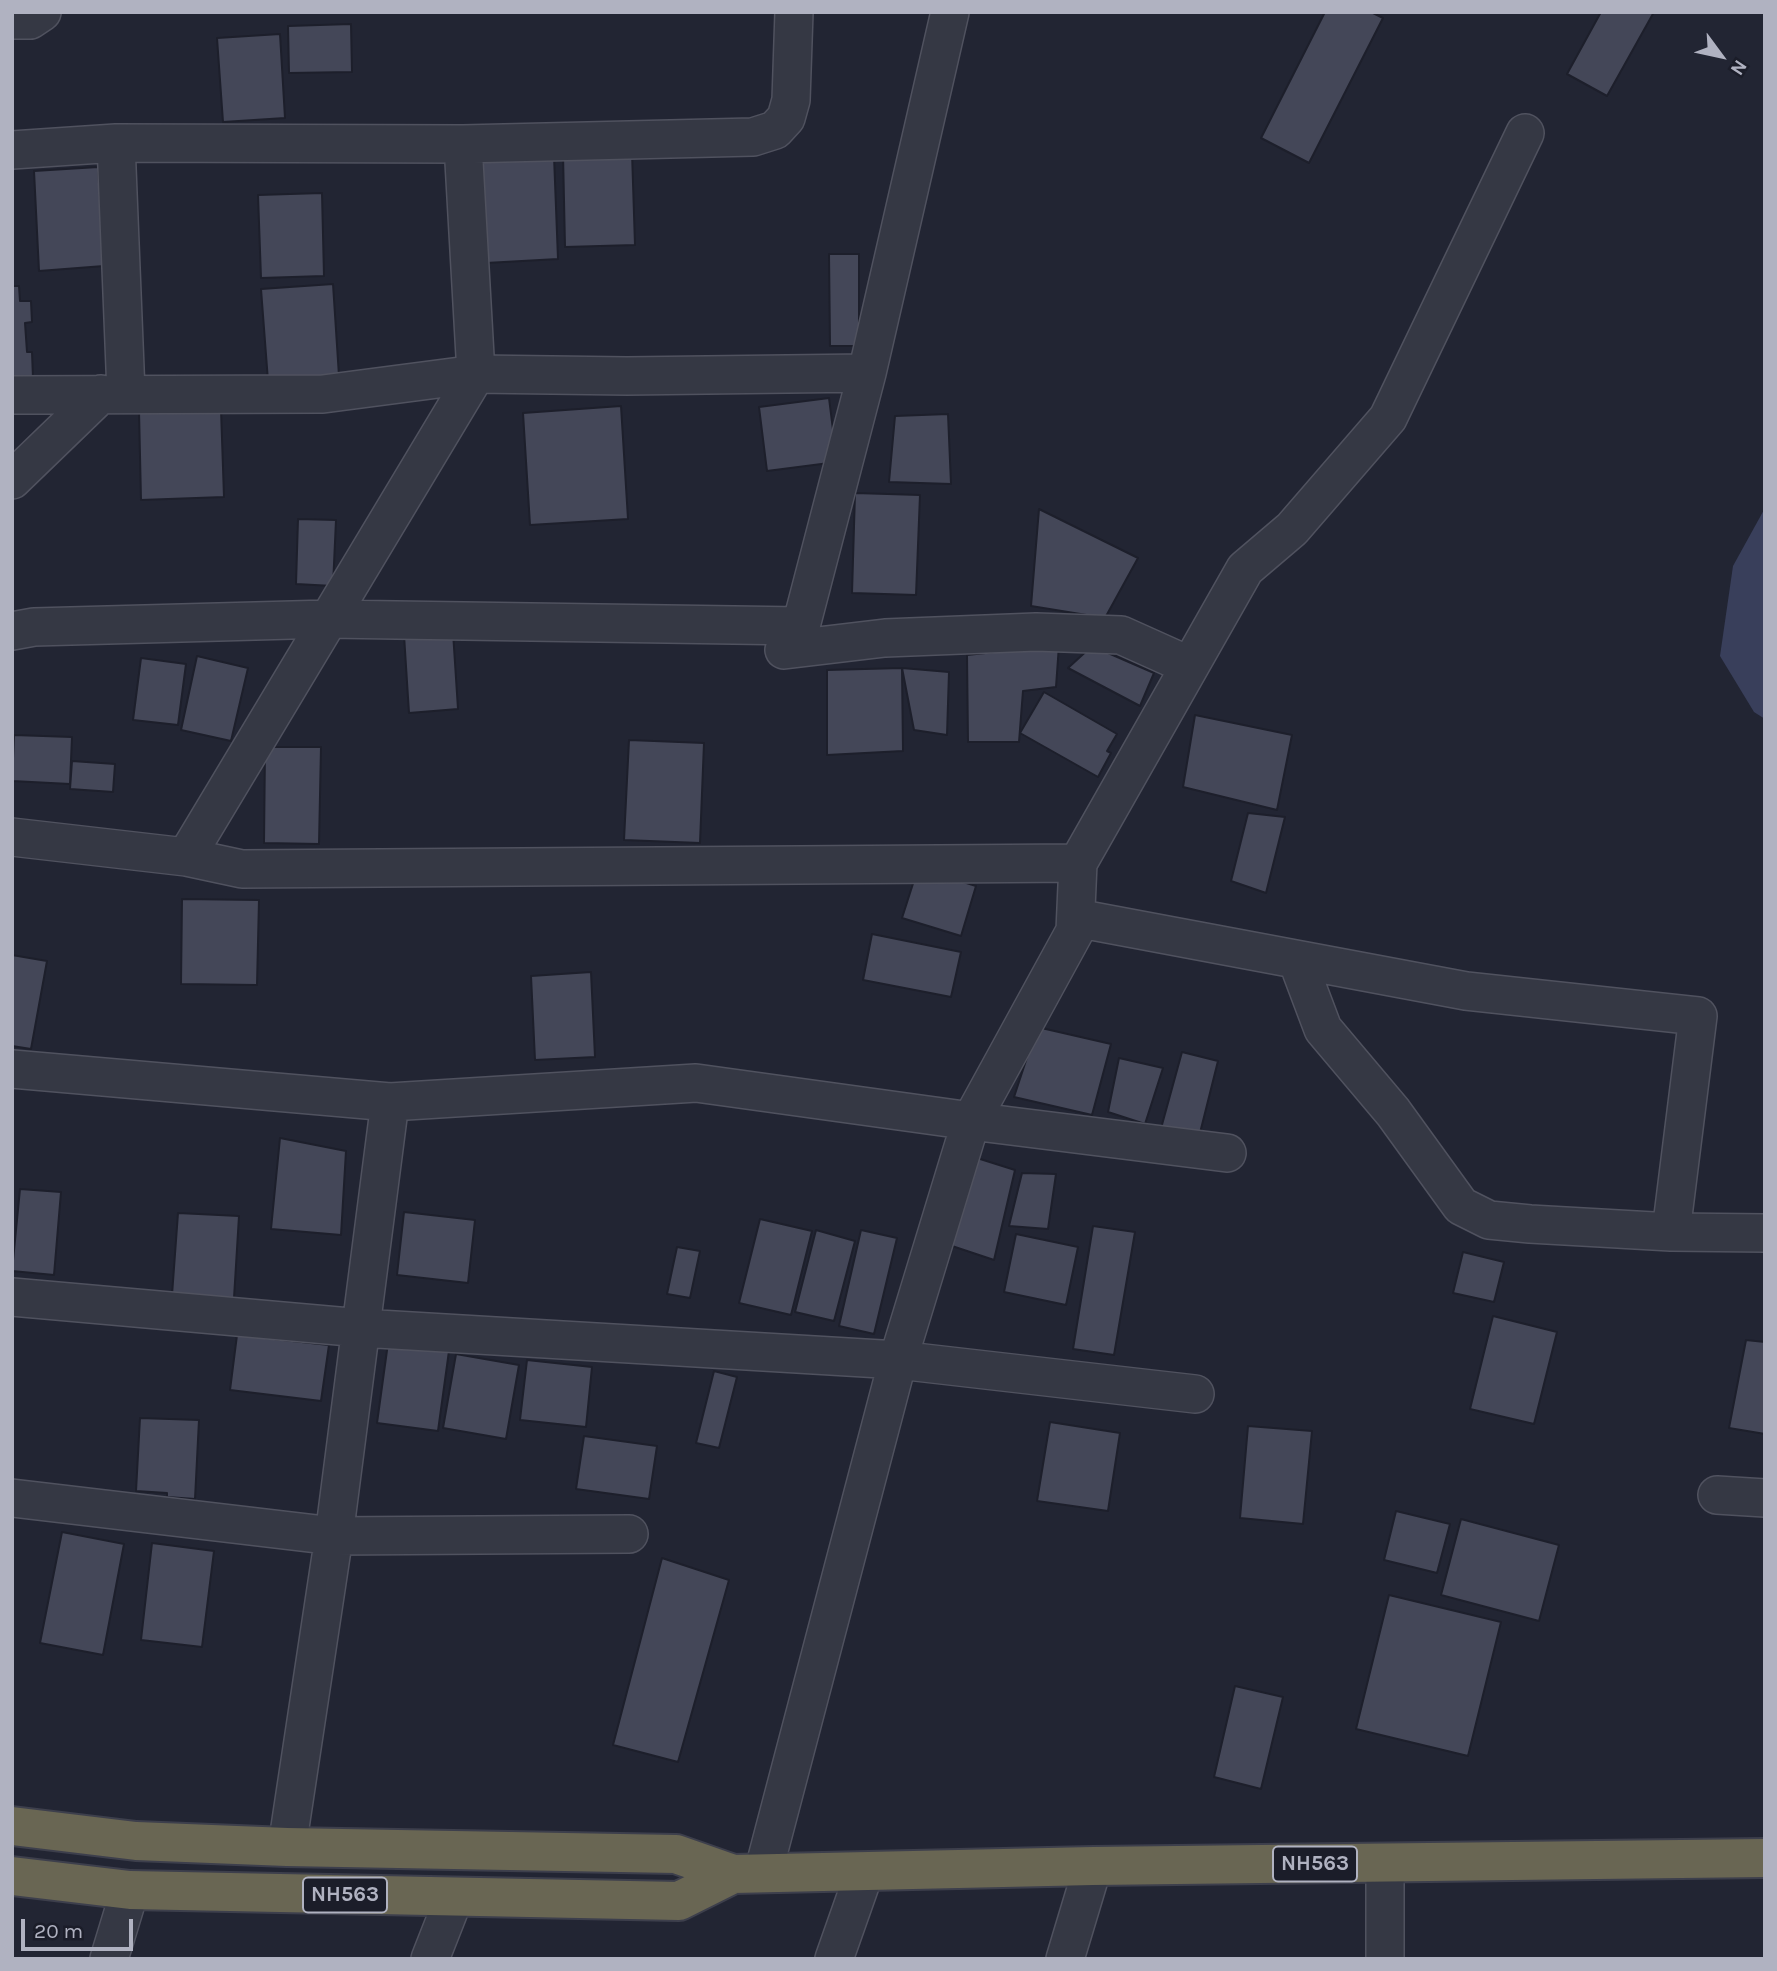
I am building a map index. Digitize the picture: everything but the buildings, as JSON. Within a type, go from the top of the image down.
[{"type":"highway","name":"NH563","points":[[12,1826],[136,1841],[287,1847],[676,1854],[748,1874],[1093,1866],[1765,1858]]},
{"type":"highway","name":"NH563","points":[[12,1875],[130,1890],[679,1901],[748,1874]]},
{"type":"street","points":[[12,20],[30,20],[42,12]]},
{"type":"street","points":[[12,150],[116,143],[463,144],[753,137],[775,130],[786,118],[791,100],[794,12]]},
{"type":"street","points":[[950,12],[867,373],[801,626],[784,650],[885,638],[1035,632],[1121,635],[1190,666]]},
{"type":"street","points":[[748,1874],[898,1360],[971,1121],[1075,931],[1078,863],[1245,569],[1292,529],[1388,418],[1525,133]]},
{"type":"street","points":[[12,481],[114,394],[116,143]]},
{"type":"street","points":[[186,857],[476,374],[463,144]]},
{"type":"street","points":[[12,395],[323,394],[476,374],[627,376],[867,373]]},
{"type":"street","points":[[12,631],[34,627],[329,619],[801,626]]},
{"type":"street","points":[[12,837],[186,857],[242,869],[1078,863]]},
{"type":"street","points":[[1076,918],[1466,990],[1698,1016],[1671,1232]]},
{"type":"street","points":[[1297,960],[1323,1029],[1393,1112],[1461,1206],[1489,1220],[1671,1232],[1765,1233]]},
{"type":"street","points":[[12,1069],[390,1102],[696,1083],[1227,1153]]},
{"type":"street","points":[[287,1847],[334,1536],[390,1102]]},
{"type":"street","points":[[12,1297],[361,1328],[898,1360],[1195,1394]]},
{"type":"street","points":[[1717,1495],[1765,1498]]},
{"type":"street","points":[[12,1498],[334,1536],[629,1534]]},
{"type":"street","points":[[1385,1864],[1385,1959]]},
{"type":"street","points":[[1065,1959],[1093,1866]]},
{"type":"street","points":[[834,1959],[865,1871]]},
{"type":"street","points":[[109,1959],[130,1890]]},
{"type":"street","points":[[430,1959],[454,1898]]},
{"type":"water","points":[[1765,508],[1765,719],[1754,712],[1720,656],[1733,566]]}]
